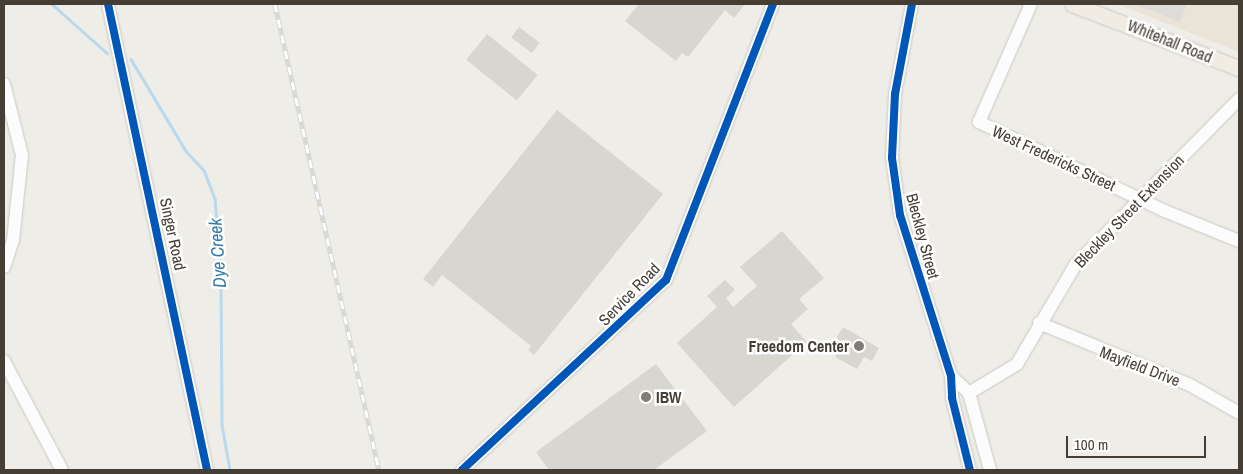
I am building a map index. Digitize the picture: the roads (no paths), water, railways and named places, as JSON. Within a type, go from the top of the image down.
[{"type":"main road","name":"Whitehall Road","points":[[1072,4],[1239,68]]},
{"type":"street","name":"Singer Road","points":[[108,4],[207,470]]},
{"type":"street","name":"Service Road","points":[[462,470],[666,280],[773,4]]},
{"type":"street","name":"Bleckley Street","points":[[912,4],[895,94],[892,158],[900,215],[951,376],[952,398],[970,470]]},
{"type":"street","name":"West Fredericks Street","points":[[1031,4],[979,122],[1138,199],[1239,241]]},
{"type":"street","points":[[4,84],[22,155],[13,240],[4,267]]},
{"type":"street","name":"Bleckley Street Extension","points":[[969,393],[1017,364],[1039,323],[1076,264],[1138,199],[1239,99]]},
{"type":"street","name":"Mayfield Drive","points":[[1039,323],[1190,385],[1239,413]]},
{"type":"street","points":[[4,361],[62,470]]},
{"type":"street","name":"Bleckley Street","points":[[951,376],[969,393]]},
{"type":"street","points":[[969,393],[990,470]]},
{"type":"waterway","name":"Dye Creek","points":[[52,4],[107,53]]},
{"type":"waterway","name":"Dye Creek","points":[[131,59],[186,151],[204,170],[215,198],[221,277],[222,425],[230,470]]},
{"type":"railway","points":[[275,4],[379,470]]},
{"type":"place","name":"Freedom Center","points":[[859,346]]},
{"type":"place","name":"IBW","points":[[646,397]]}]
